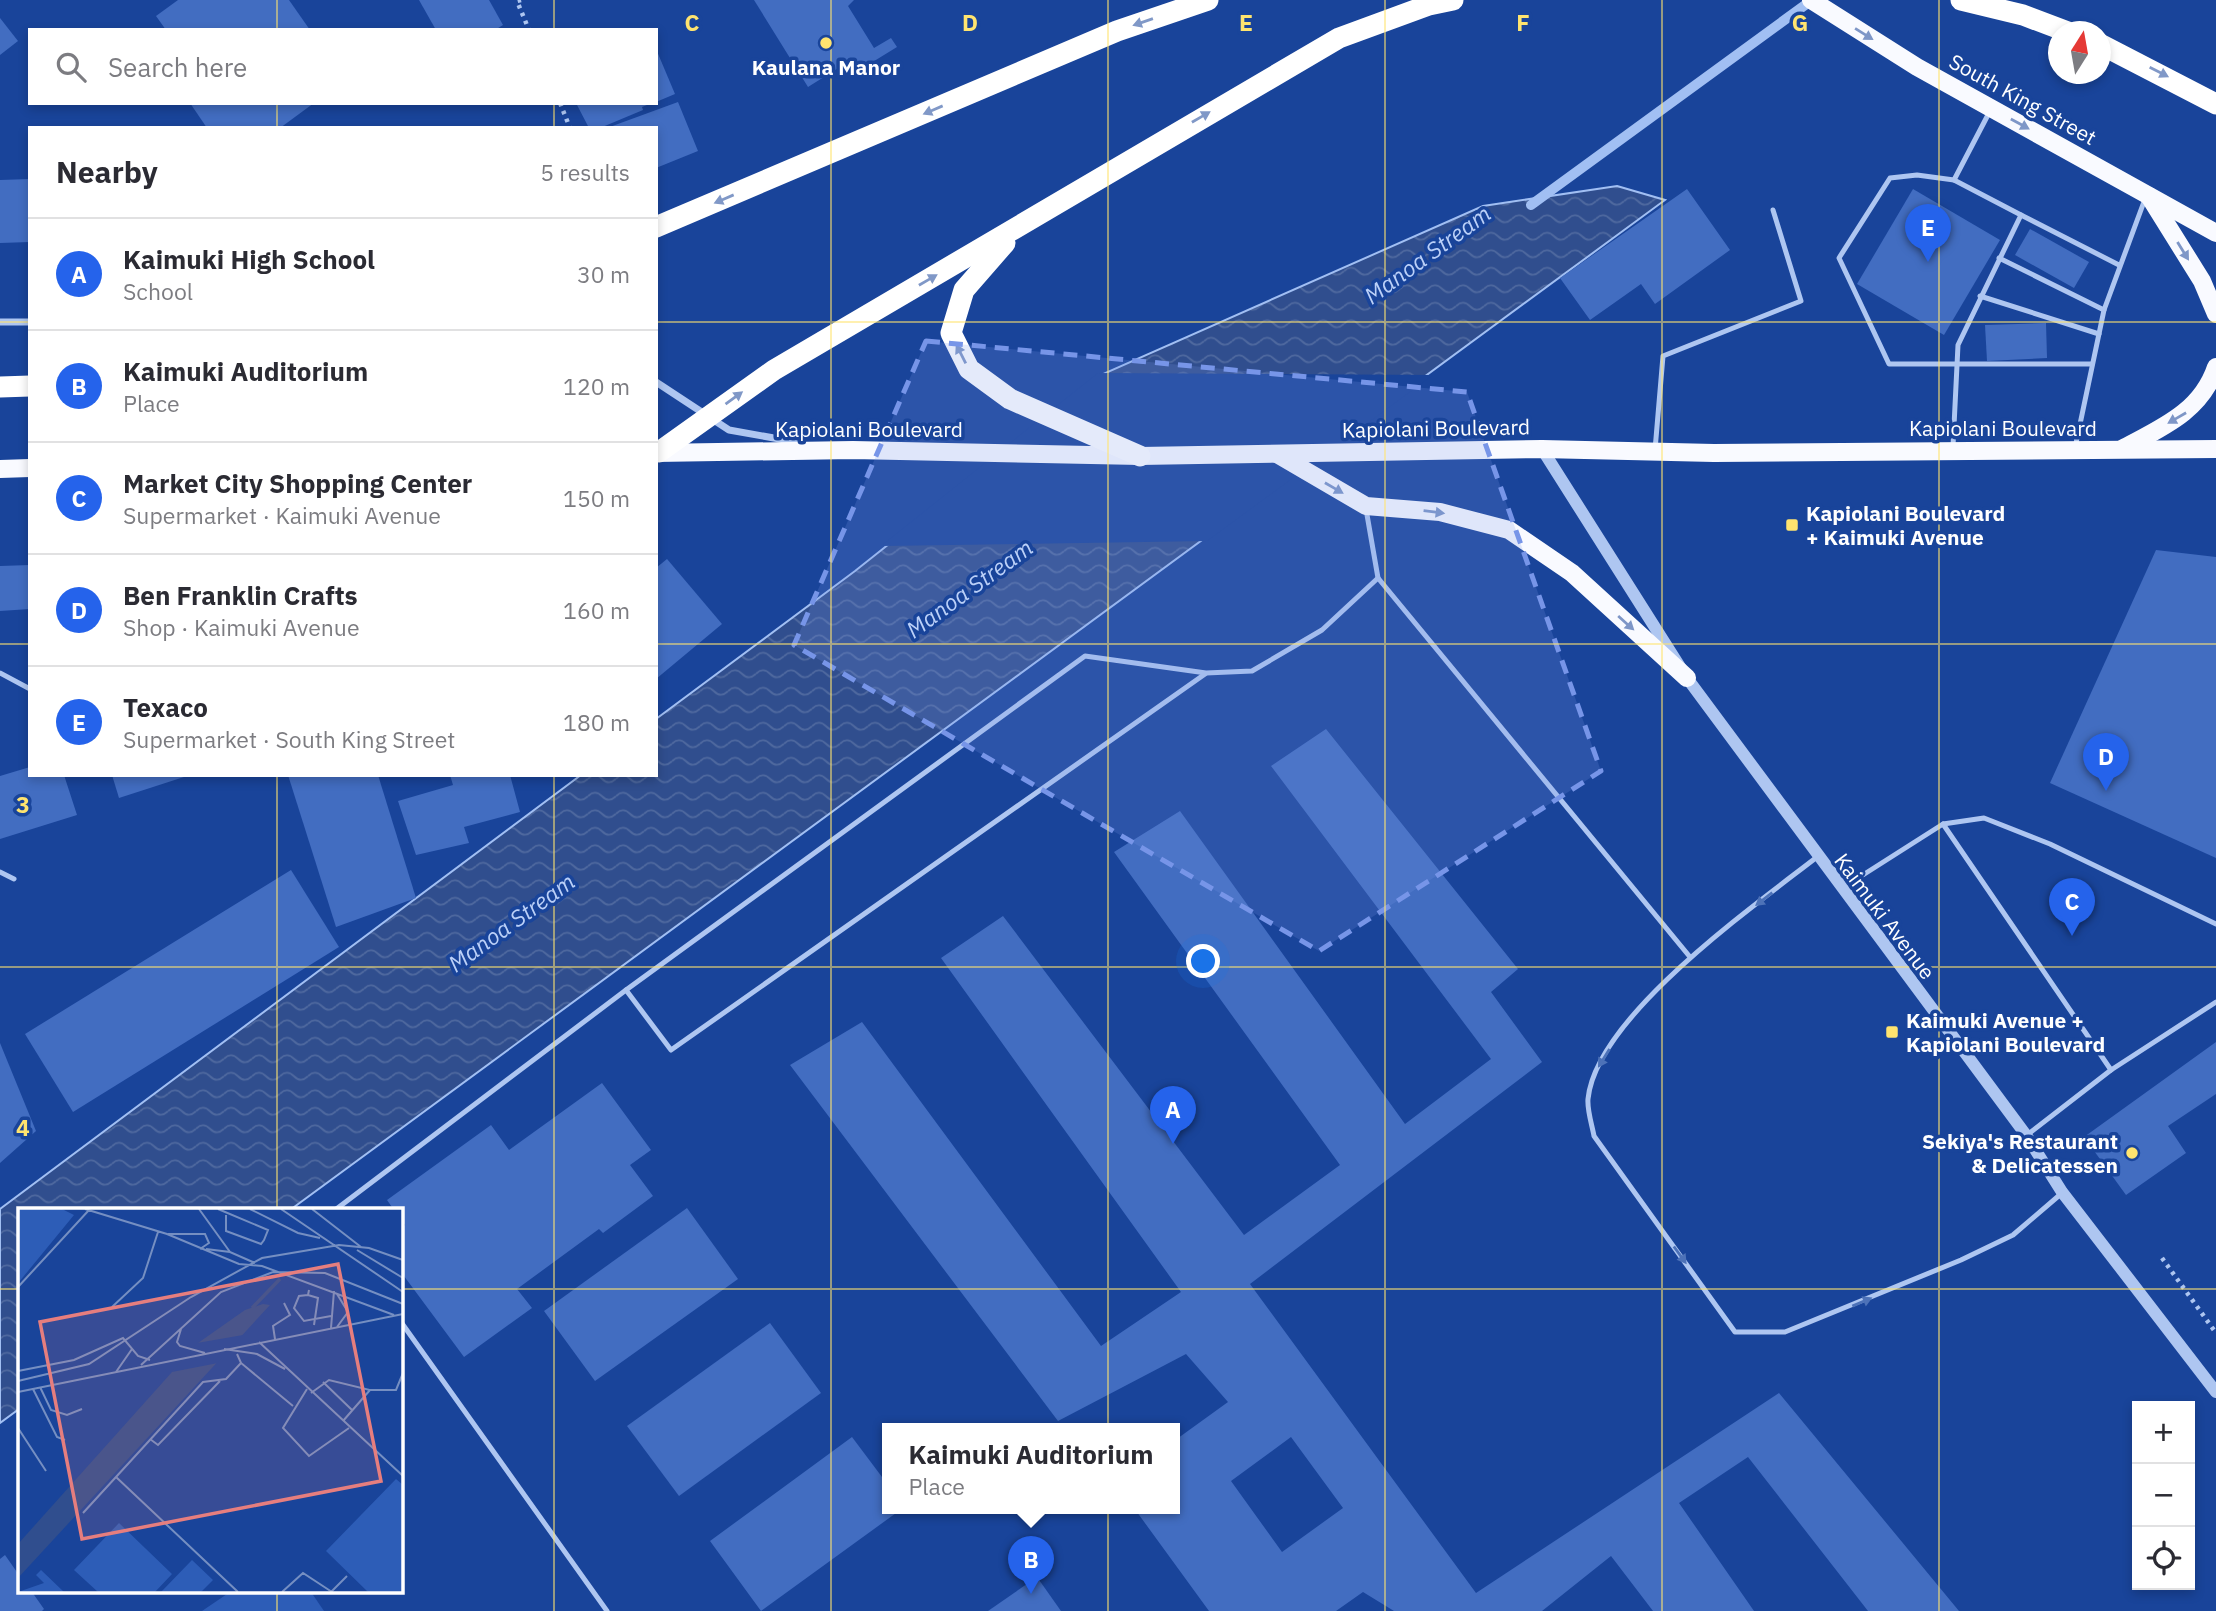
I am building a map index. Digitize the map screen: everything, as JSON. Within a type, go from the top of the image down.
[{"type":"highway","points":[[658,226],[1117,31],[1208,0]]},
{"type":"highway","points":[[658,452],[774,370],[1017,228],[1142,151],[1339,38],[1429,5],[1453,0]]},
{"type":"highway","points":[[1961,0],[2023,15],[2048,25]]},
{"type":"highway","points":[[2111,49],[2216,104]]},
{"type":"highway","points":[[1017,228],[964,290],[951,333],[969,369],[1010,399],[1140,456]]},
{"type":"highway","points":[[0,387],[28,386]]},
{"type":"main road","name":"South King Street","points":[[1811,0],[1917,67],[2216,233]]},
{"type":"main road","points":[[2147,193],[2202,281],[2216,314]]},
{"type":"main road","points":[[2120,450],[2188,412],[2205,391],[2216,367]]},
{"type":"main road","name":"Kapiolani Boulevard","points":[[658,453],[841,450],[1140,456],[1542,449],[1714,453],[2216,449]]},
{"type":"main road","points":[[1277,454],[1366,506],[1440,512],[1509,530],[1572,573],[1687,678]]},
{"type":"main road","points":[[0,469],[28,468]]},
{"type":"street","points":[[0,322],[28,322]]},
{"type":"street","points":[[658,383],[729,430],[841,450]]},
{"type":"street","name":"Kaimuki Avenue","points":[[1542,449],[1687,678],[1817,857],[2026,1135],[2062,1192],[2216,1392]]},
{"type":"lane","points":[[1954,180],[1991,108]]},
{"type":"lane","points":[[2092,364],[1889,364],[1839,258],[1890,178],[1917,175],[1954,180],[2119,265]]},
{"type":"lane","points":[[2074,452],[2104,310],[2147,193]]},
{"type":"lane","points":[[1655,450],[1663,356],[1801,301],[1773,209]]},
{"type":"lane","points":[[1953,450],[1958,345],[2021,215]]},
{"type":"lane","points":[[1999,258],[2104,310]]},
{"type":"lane","points":[[1980,296],[2099,334]]},
{"type":"lane","points":[[1366,506],[1378,578],[1690,957]]},
{"type":"lane","points":[[338,1208],[625,990],[1086,656],[1206,673],[1252,671],[1322,629],[1378,578]]},
{"type":"lane","points":[[0,673],[28,688]]},
{"type":"lane","points":[[625,990],[671,1050],[1206,673]]},
{"type":"lane","points":[[1841,889],[1943,824],[1984,818],[2050,844],[2216,924]]},
{"type":"lane","points":[[1943,824],[2111,1070]]},
{"type":"lane","points":[[1817,857],[1690,957],[1629,1020],[1598,1066],[1588,1100],[1594,1136],[1735,1332],[1785,1332],[1961,1260],[2013,1235],[2062,1192]]},
{"type":"lane","points":[[0,872],[14,879]]},
{"type":"lane","points":[[2026,1135],[2111,1070],[2216,1002]]},
{"type":"lane","points":[[402,1323],[607,1611]]},
{"type":"path","points":[[521,0],[517,2],[528,28]]},
{"type":"path","points":[[561,105],[569,126]]},
{"type":"path","points":[[2162,1258],[2216,1333]]},
{"type":"highlighted area","points":[[926,341],[1467,392],[1601,771],[1319,951],[794,645]]},
{"type":"shaded area","points":[[227,1594],[312,1594],[324,1611],[202,1611]]},
{"type":"water","points":[[1617,186],[1665,200],[293,1208],[18,1208],[18,1410],[0,1423],[0,1209],[578,777],[658,777],[658,718],[855,571],[1103,374],[1483,206]]},
{"type":"pier","points":[[1098,373],[1433,375],[1207,541],[881,546]]},
{"type":"building","points":[[178,0],[289,0],[309,28],[165,28],[156,16]]},
{"type":"building","points":[[419,0],[489,0],[503,25],[498,28],[435,28]]},
{"type":"building","name":"Kaulana Manor","points":[[754,0],[854,0],[848,6],[874,48],[891,38],[897,47],[858,71],[851,60],[808,87]]},
{"type":"building","points":[[0,18],[18,41],[0,55]]},
{"type":"building","points":[[658,54],[675,94],[658,101]]},
{"type":"building","points":[[678,102],[698,151],[658,167],[658,126],[612,126]]},
{"type":"building","points":[[191,105],[311,105],[283,126],[206,126]]},
{"type":"building","points":[[577,105],[647,105],[642,107],[643,110],[605,126],[588,126]]},
{"type":"building","points":[[28,179],[28,242],[0,243],[0,180]]},
{"type":"building","points":[[1687,189],[1730,250],[1655,304],[1641,284],[1590,320],[1560,278]]},
{"type":"building","points":[[1913,189],[2000,240],[1944,335],[1857,284]]},
{"type":"building","points":[[2030,229],[2089,262],[2074,288],[2015,255]]},
{"type":"building","points":[[2046,323],[2047,358],[1987,361],[1985,325]]},
{"type":"building","points":[[2156,550],[2216,557],[2216,858],[2050,783]]},
{"type":"building","points":[[667,559],[722,624],[658,677],[658,566]]},
{"type":"building","points":[[28,565],[28,609],[0,611],[0,566]]},
{"type":"building","points":[[1326,729],[1518,969],[1491,992],[1542,1062],[1250,1284],[1476,1593],[1779,1393],[1959,1611],[1868,1611],[1748,1457],[1679,1503],[1754,1611],[1653,1611],[1611,1556],[1542,1611],[1394,1611],[1363,1592],[1336,1611],[1209,1611],[1138,1514],[1180,1514],[1180,1437],[1228,1402],[1186,1354],[1058,1421],[790,1065],[862,1022],[1101,1346],[1181,1292],[941,958],[1003,916],[1244,1235],[1340,1165],[1114,852],[1180,811],[1405,1124],[1491,1059],[1271,766]],"holes":[[[1291,1437],[1343,1508],[1282,1552],[1231,1481]]]},
{"type":"building","points":[[28,768],[28,777],[65,777],[77,815],[0,839],[0,776]]},
{"type":"building","points":[[113,777],[184,777],[119,798]]},
{"type":"building","points":[[289,777],[379,777],[416,898],[336,927]]},
{"type":"building","points":[[451,777],[511,777],[520,812],[464,827],[469,843],[416,855],[398,801],[453,785]]},
{"type":"building","points":[[291,870],[339,947],[73,1112],[25,1034]]},
{"type":"building","points":[[2216,1042],[2216,1094],[2168,1126],[2186,1153],[2126,1195],[2084,1137]]},
{"type":"building","points":[[0,1043],[36,1131],[0,1163]]},
{"type":"building","points":[[602,1083],[651,1150],[630,1165],[653,1196],[603,1233],[599,1229],[517,1289],[532,1308],[464,1357],[402,1273],[402,1227],[405,1225],[402,1220],[402,1208],[393,1208],[387,1200],[491,1125],[509,1150]]},
{"type":"building","points":[[687,1208],[738,1279],[595,1381],[544,1311]]},
{"type":"building","points":[[770,1323],[821,1393],[679,1496],[627,1426]]},
{"type":"building","points":[[852,1437],[882,1477],[882,1514],[895,1514],[761,1611],[710,1541]]},
{"type":"building","points":[[5,1555],[18,1574],[18,1594],[33,1594],[44,1609],[42,1611],[0,1611],[0,1559]]},
{"type":"building","points":[[1037,1577],[1061,1611],[988,1611]]},
{"type":"waterway","name":"Manoa Stream","points":[[1531,205],[1812,0]]},
{"type":"place","name":"Kaulana Manor","points":[[826,43]]},
{"type":"place","name":"Texaco","points":[[1928,262]]},
{"type":"place","name":"Kapiolani Boulevard + Kaimuki Avenue","points":[[1792,525]]},
{"type":"place","name":"Ben Franklin Crafts","points":[[2106,791]]},
{"type":"place","name":"Market City Shopping Center","points":[[2072,936]]},
{"type":"place","name":"Kaimuki Avenue + Kapiolani Boulevard","points":[[1892,1032]]},
{"type":"place","name":"Kaimuki High School","points":[[1173,1144]]},
{"type":"place","name":"Sekiya's Restaurant & Delicatessen","points":[[2132,1153]]},
{"type":"place","name":"Kaimuki Auditorium","points":[[1031,1594]]}]
